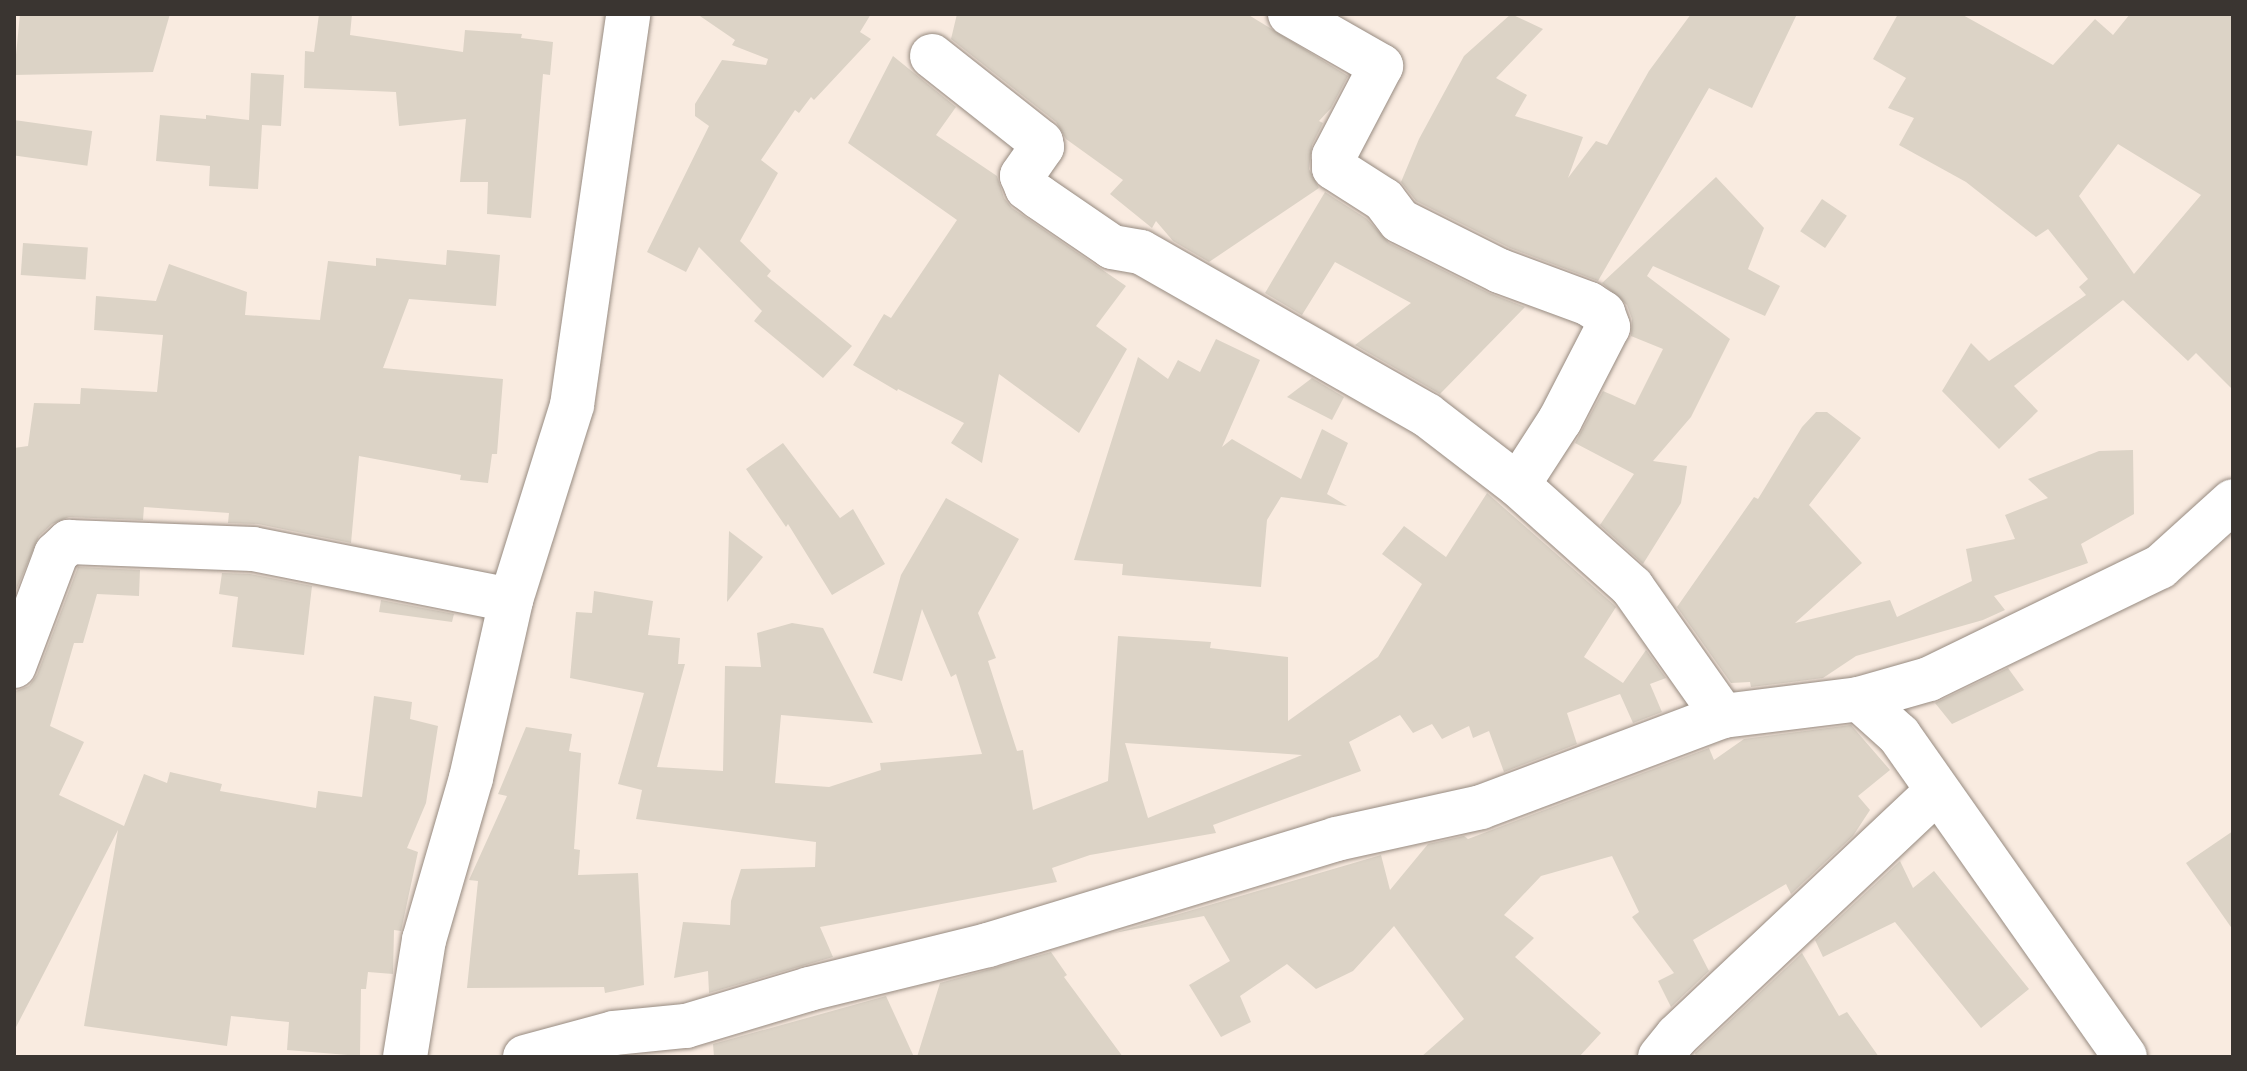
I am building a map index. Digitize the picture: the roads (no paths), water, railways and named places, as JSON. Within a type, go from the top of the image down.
[{"type":"street","points":[[405,1057],[424,940],[471,778],[511,600],[572,405],[628,14]]},
{"type":"street","points":[[1290,14],[1381,66],[1334,156],[1334,168],[1384,200],[1400,221],[1500,271],[1603,313],[1608,327],[1560,420],[1518,485]]},
{"type":"street","points":[[932,56],[1041,142],[1037,155],[1022,176],[1027,188],[1039,197],[1112,247],[1141,252],[1427,415],[1518,485],[1632,587],[1723,716]]},
{"type":"street","points":[[525,1057],[614,1033],[686,1026],[809,989],[988,945],[1336,839],[1481,807],[1723,716],[1859,699],[1929,679],[2160,567],[2233,501]]},
{"type":"street","points":[[16,658],[56,554],[69,542],[253,549],[511,600]]},
{"type":"street","points":[[1859,699],[1899,735],[2125,1057]]},
{"type":"street","points":[[1660,1057],[1689,1025],[1937,791]]}]
